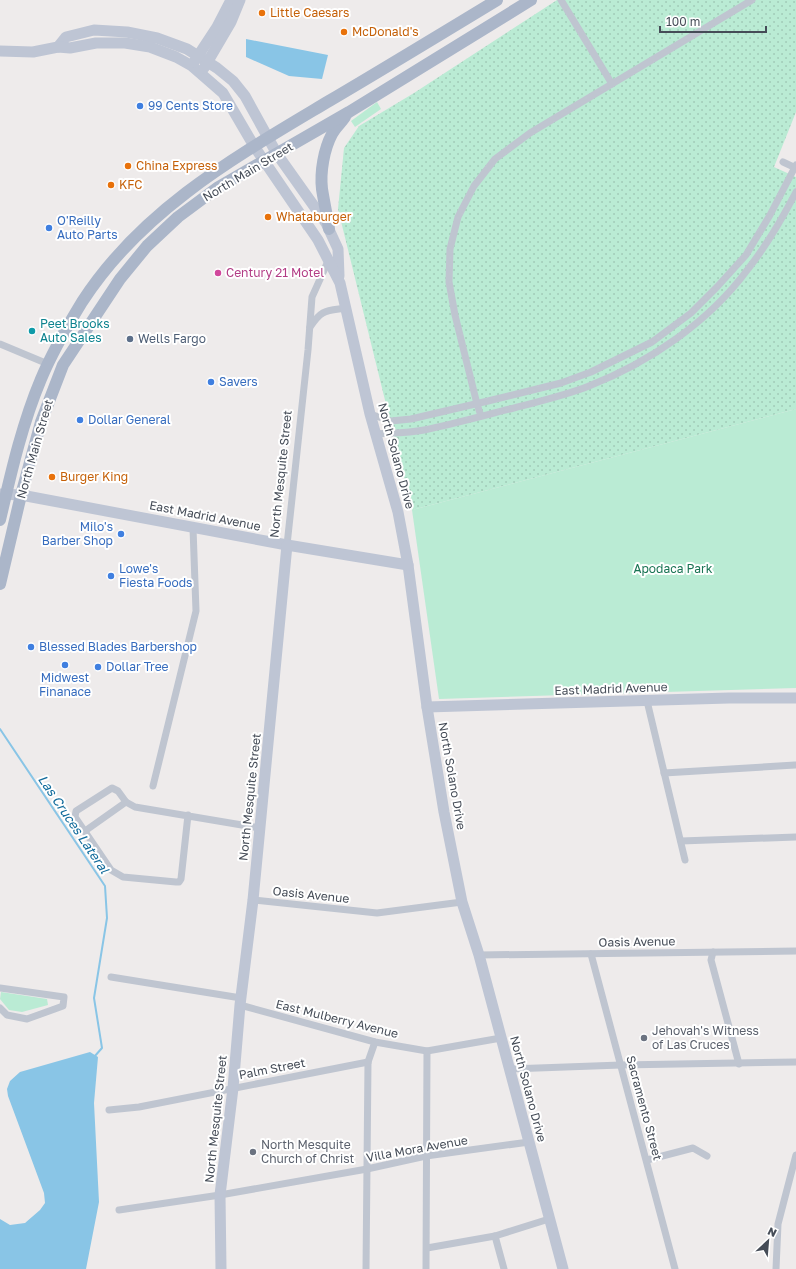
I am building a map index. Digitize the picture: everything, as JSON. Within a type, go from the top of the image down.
[{"type":"main road","name":"North Main Street","points":[[0,520],[3,495],[41,378],[82,302],[107,268],[136,236],[168,207],[197,184],[254,146],[497,0]]},
{"type":"main road","name":"North Main Street","points":[[0,584],[21,495],[41,422],[63,366],[120,278],[147,246],[178,217],[217,188],[349,112],[531,0]]},
{"type":"main road","points":[[329,229],[322,188],[322,169],[332,133],[349,112]]},
{"type":"main road","points":[[48,364],[63,366]]},
{"type":"street","points":[[199,64],[231,0]]},
{"type":"street","points":[[199,64],[231,22],[240,0]]},
{"type":"street","points":[[561,0],[612,84]]},
{"type":"street","points":[[482,416],[477,404],[455,315],[450,282],[450,249],[458,217],[474,186],[495,159],[530,134],[752,0]]},
{"type":"street","points":[[0,50],[33,52],[58,47],[70,48],[96,43],[125,43],[150,47],[199,64]]},
{"type":"street","name":"North Solano Drive","points":[[199,64],[233,81],[245,96],[277,154],[326,223],[338,249],[340,283],[370,414],[398,512],[408,565],[427,707],[444,812],[462,902],[479,955],[563,1269]]},
{"type":"street","name":"North Solano Drive","points":[[199,64],[223,93],[254,146],[318,240],[340,283]]},
{"type":"street","points":[[370,414],[391,421],[445,412],[477,404],[561,382],[585,374],[652,342],[691,313],[727,277],[746,255],[796,167],[783,162]]},
{"type":"street","points":[[376,434],[424,430],[546,399],[588,387],[644,360],[693,327],[736,284],[748,270],[768,241],[796,192]]},
{"type":"street","name":"North Mesquite Street","points":[[221,1269],[220,1195],[233,1088],[240,1001],[253,900],[312,296],[329,259]]},
{"type":"street","points":[[727,277],[736,284]]},
{"type":"street","points":[[310,327],[317,316],[327,310],[346,308]]},
{"type":"street","points":[[0,344],[48,364]]},
{"type":"street","points":[[638,349],[644,360]]},
{"type":"street","name":"East Madrid Avenue","points":[[3,495],[21,495],[193,528],[408,565]]},
{"type":"street","points":[[153,786],[196,611],[193,528]]},
{"type":"street","name":"East Madrid Avenue","points":[[427,707],[729,698],[796,698]]},
{"type":"street","points":[[647,701],[686,860]]},
{"type":"street","points":[[664,773],[795,765]]},
{"type":"street","points":[[188,815],[181,879],[179,882],[119,876],[111,870],[75,816],[76,810],[112,788],[118,791],[126,802],[135,806],[188,815],[260,828]]},
{"type":"street","points":[[85,831],[126,802]]},
{"type":"street","points":[[681,841],[796,836]]},
{"type":"street","name":"Oasis Avenue","points":[[253,900],[377,914],[462,902]]},
{"type":"street","name":"Oasis Avenue","points":[[479,955],[796,951]]},
{"type":"street","points":[[713,952],[711,960],[739,1064]]},
{"type":"street","name":"Sacramento Street","points":[[592,954],[675,1269]]},
{"type":"street","name":"East Mulberry Avenue","points":[[111,977],[240,1001],[375,1042],[427,1051],[501,1038]]},
{"type":"street","points":[[0,988],[64,997],[63,1006],[27,1019],[7,1015],[0,1008]]},
{"type":"street","points":[[366,1269],[368,1062],[375,1042]]},
{"type":"street","points":[[426,1269],[427,1051]]},
{"type":"street","name":"Palm Street","points":[[108,1110],[139,1107],[368,1062]]},
{"type":"street","points":[[510,1069],[621,1065],[796,1062]]},
{"type":"street","name":"Villa Mora Avenue","points":[[119,1210],[220,1195],[367,1169],[426,1156],[529,1142]]},
{"type":"street","points":[[647,1160],[693,1148],[707,1156]]},
{"type":"street","points":[[776,1269],[778,1224],[796,1155]]},
{"type":"street","points":[[427,1248],[496,1236],[549,1218]]},
{"type":"street","points":[[496,1236],[504,1269]]},
{"type":"green space","points":[[557,0],[796,0],[796,112],[774,167],[796,177],[796,409],[412,510],[338,209],[344,148],[359,126],[414,93]]},
{"type":"green space","points":[[377,102],[381,109],[355,127],[351,121]]},
{"type":"green space","name":"Apodaca Park","points":[[796,409],[796,688],[439,699],[412,510]]},
{"type":"green space","points":[[1,992],[47,999],[48,1005],[22,1012],[9,1010],[0,999]]},
{"type":"water","points":[[246,39],[328,55],[322,79],[289,76],[246,57]]},
{"type":"water","points":[[90,1052],[98,1057],[94,1103],[99,1202],[86,1269],[0,1269],[0,1219],[10,1225],[25,1223],[40,1210],[45,1203],[44,1193],[8,1096],[7,1089],[10,1081],[20,1072]]},
{"type":"waterway","name":"Las Cruces Lateral","points":[[0,729],[105,886],[107,918],[94,998],[102,1048],[94,1057]]},
{"type":"waterway","points":[[74,831],[79,827]]},
{"type":"place","name":"Little Caesars","points":[[262,13]]},
{"type":"place","name":"McDonald's","points":[[344,32]]},
{"type":"place","name":"99 Cents Store","points":[[140,106]]},
{"type":"place","name":"China Express","points":[[128,166]]},
{"type":"place","name":"KFC","points":[[111,185]]},
{"type":"place","name":"Whataburger","points":[[268,217]]},
{"type":"place","name":"O'Reilly Auto Parts","points":[[49,228]]},
{"type":"place","name":"Century 21 Motel","points":[[218,273]]},
{"type":"place","name":"Peet Brooks Auto Sales","points":[[32,331]]},
{"type":"place","name":"Wells Fargo","points":[[130,339]]},
{"type":"place","name":"Savers","points":[[211,382]]},
{"type":"place","name":"Dollar General","points":[[80,420]]},
{"type":"place","name":"Burger King","points":[[52,477]]},
{"type":"place","name":"Milo's Barber Shop","points":[[121,534]]},
{"type":"place","name":"Lowe's Fiesta Foods","points":[[111,576]]},
{"type":"place","name":"Blessed Blades Barbershop","points":[[31,647]]},
{"type":"place","name":"Midwest Finanace","points":[[65,665]]},
{"type":"place","name":"Dollar Tree","points":[[98,667]]},
{"type":"place","name":"Jehovah's Witness of Las Cruces","points":[[644,1038]]},
{"type":"place","name":"North Mesquite Church of Christ","points":[[253,1152]]}]
